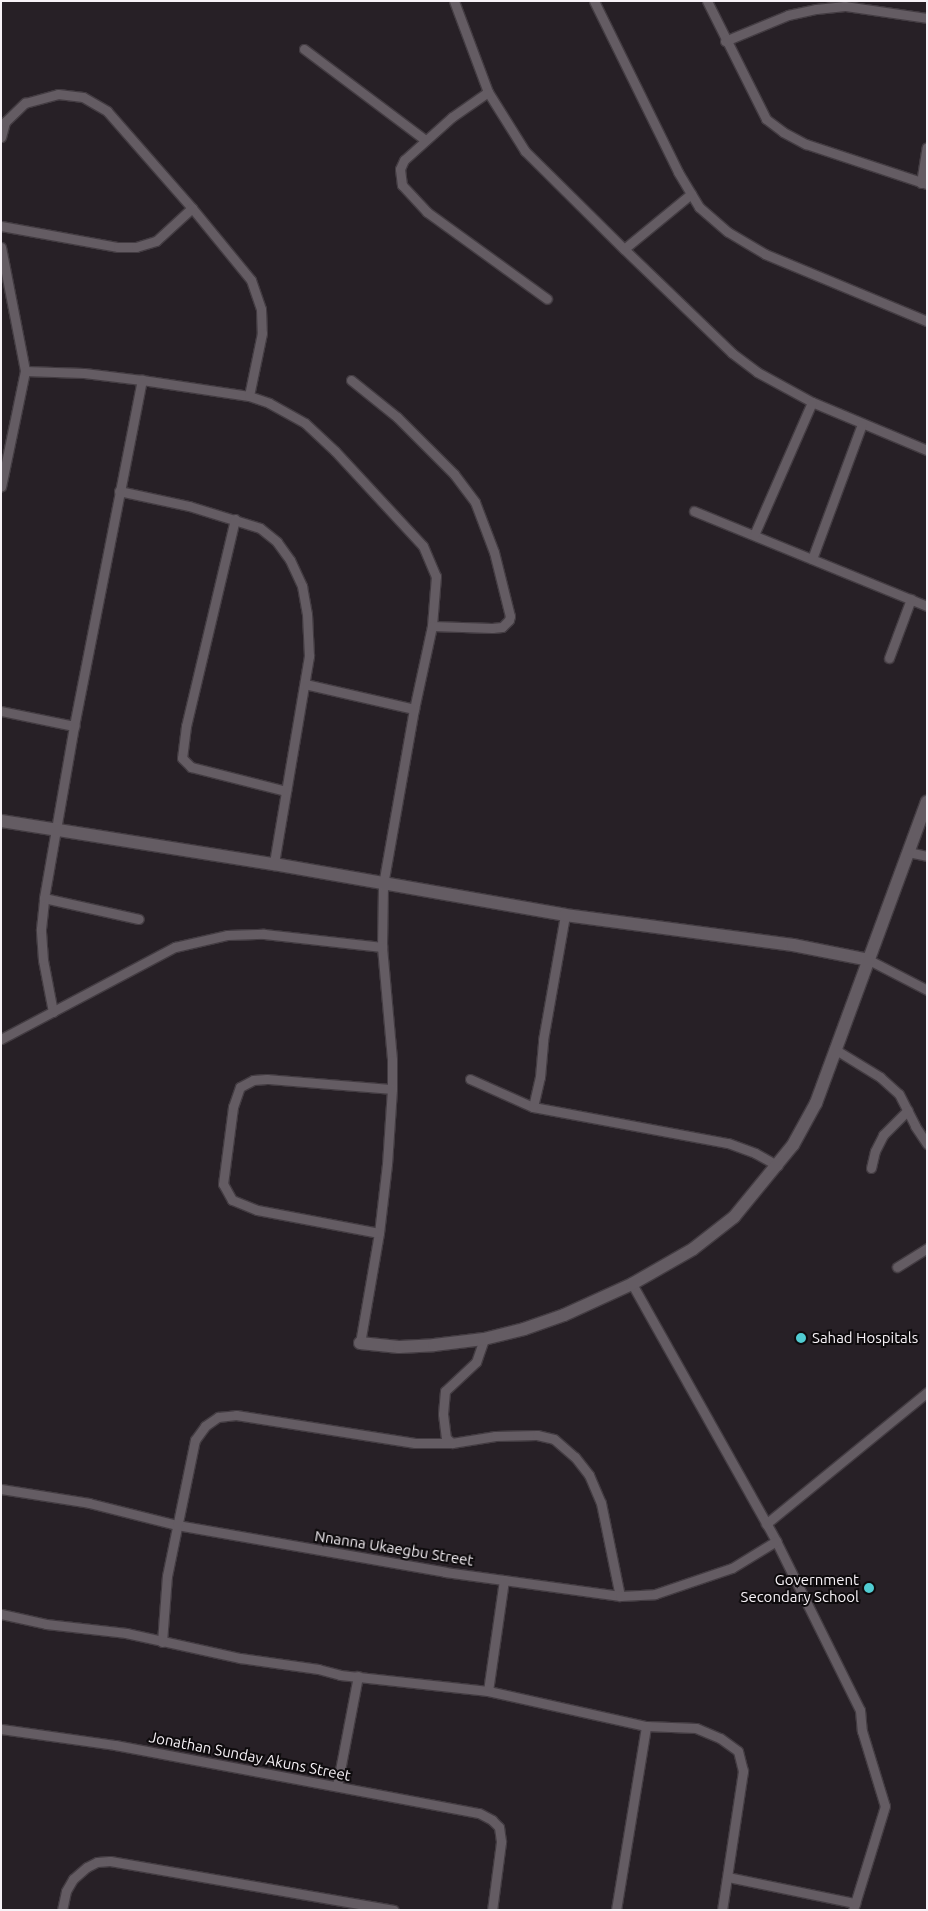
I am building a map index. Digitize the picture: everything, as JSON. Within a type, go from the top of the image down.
[{"type":"street","points":[[454,1],[488,92],[525,151],[732,352],[757,372],[812,402],[927,450]]},
{"type":"street","points":[[594,1],[698,207],[728,232],[765,254],[927,322]]},
{"type":"street","points":[[707,1],[725,41],[766,118],[783,132],[806,144],[924,183],[927,147]]},
{"type":"street","points":[[725,41],[788,15],[816,9],[845,6],[927,18]]},
{"type":"street","points":[[304,50],[426,140]]},
{"type":"street","points":[[488,92],[452,117],[404,160],[400,169],[402,185],[427,212],[548,299]]},
{"type":"street","points":[[1,137],[6,122],[25,103],[58,94],[84,97],[107,111],[192,208],[250,280],[261,309],[262,333],[249,396]]},
{"type":"street","points":[[624,249],[691,194]]},
{"type":"street","points":[[1,226],[118,247],[136,247],[156,241],[192,208]]},
{"type":"street","points":[[1,247],[25,371],[1,487]]},
{"type":"street","points":[[25,371],[84,373],[142,380],[249,396],[269,403],[305,423],[335,451],[423,546],[436,576],[432,626],[414,709],[383,885],[382,946],[392,1060],[392,1089],[387,1164],[379,1233],[360,1344],[399,1347],[434,1346],[524,1329],[564,1315],[632,1284],[693,1249],[734,1218],[794,1145],[816,1103],[927,802]]},
{"type":"street","points":[[53,1012],[43,960],[41,929],[44,898],[74,726],[142,380]]},
{"type":"street","points":[[351,380],[397,417],[454,474],[475,502],[494,552],[510,616],[509,620],[502,627],[492,628],[432,626]]},
{"type":"street","points":[[754,535],[812,402]]},
{"type":"street","points":[[812,559],[862,424]]},
{"type":"street","points":[[120,491],[235,519],[260,528],[277,542],[290,560],[302,586],[307,614],[309,656],[274,864]]},
{"type":"street","points":[[694,511],[927,606]]},
{"type":"street","points":[[235,519],[186,726],[182,758],[191,767],[286,791]]},
{"type":"street","points":[[889,658],[911,600]]},
{"type":"street","points":[[305,684],[414,709]]},
{"type":"street","points":[[1,711],[74,726]]},
{"type":"street","points":[[1,821],[274,864],[383,885],[565,915],[793,945],[869,960],[927,990]]},
{"type":"street","points":[[908,852],[927,856]]},
{"type":"street","points":[[44,898],[139,919]]},
{"type":"street","points":[[533,1108],[540,1077],[542,1040],[565,915]]},
{"type":"street","points":[[1,1039],[175,947],[228,935],[264,934],[382,946]]},
{"type":"street","points":[[836,1050],[880,1077],[899,1094],[927,1144]]},
{"type":"street","points":[[379,1233],[257,1210],[232,1200],[223,1184],[233,1107],[240,1087],[253,1080],[267,1079],[392,1089]]},
{"type":"street","points":[[470,1080],[533,1108],[728,1143],[755,1153],[778,1166]]},
{"type":"street","points":[[871,1168],[875,1151],[883,1135],[908,1110]]},
{"type":"street","points":[[896,1267],[927,1248]]},
{"type":"street","points":[[632,1284],[776,1542],[860,1710],[862,1731],[885,1806],[854,1907],[728,1877]]},
{"type":"street","points":[[452,1443],[446,1438],[444,1427],[445,1391],[476,1362],[484,1338]]},
{"type":"street","points":[[766,1524],[927,1392]]},
{"type":"street","points":[[162,1642],[168,1576],[195,1440],[205,1426],[218,1417],[236,1415],[415,1443],[452,1443],[495,1436],[537,1435],[554,1439],[575,1457],[589,1475],[602,1503],[620,1596]]},
{"type":"street","name":"Nnanna Ukaegbu Street","points":[[1,1489],[89,1504],[177,1525],[504,1580],[620,1596],[656,1594],[724,1571],[776,1542]]},
{"type":"street","points":[[488,1691],[504,1580]]},
{"type":"street","points":[[1,1614],[46,1624],[126,1633],[268,1663],[318,1669],[340,1675],[488,1691],[646,1726],[696,1728],[720,1738],[738,1751],[743,1771],[722,1910]]},
{"type":"street","points":[[337,1786],[358,1676]]},
{"type":"street","points":[[616,1910],[646,1726]]},
{"type":"street","name":"Jonathan Sunday Akuns Street","points":[[1,1729],[115,1745],[479,1813],[492,1820],[499,1827],[501,1842],[492,1910]]},
{"type":"street","points":[[62,1910],[66,1891],[73,1879],[86,1867],[97,1862],[110,1861],[394,1910]]},
{"type":"place","name":"Sahad Hospitals","points":[[801,1338]]},
{"type":"place","name":"Government Secondary School","points":[[869,1588]]}]
